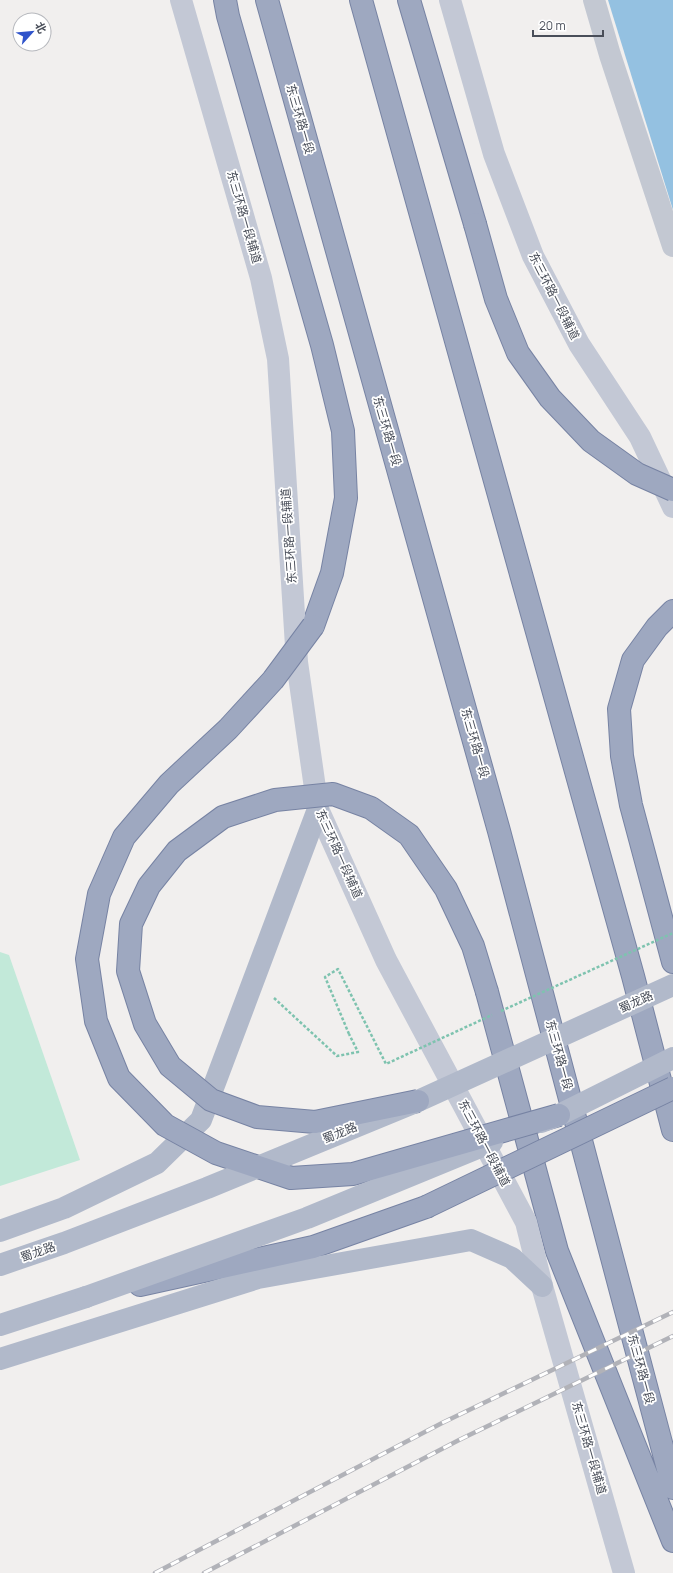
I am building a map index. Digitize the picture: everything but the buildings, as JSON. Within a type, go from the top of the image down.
[{"type":"highway","points":[[225,0],[228,16],[322,345],[343,431],[346,498],[332,574],[313,626],[273,680],[228,729],[169,784],[124,837],[99,894],[87,959],[96,1021],[119,1078],[165,1125],[216,1153],[291,1178],[354,1174],[559,1115]]},
{"type":"highway","name":"东三环路一段","points":[[266,0],[499,831],[673,1488]]},
{"type":"highway","points":[[361,0],[634,976],[673,1130]]},
{"type":"highway","points":[[409,0],[496,299],[518,353],[550,398],[591,441],[637,474],[673,490]]},
{"type":"highway","points":[[673,611],[657,627],[633,660],[619,709],[622,756],[631,805],[673,962]]},
{"type":"highway","points":[[418,1101],[315,1122],[257,1117],[211,1100],[170,1066],[145,1024],[128,972],[131,924],[149,886],[177,851],[223,817],[275,800],[333,794],[371,808],[409,835],[446,889],[473,946],[487,992],[557,1251],[673,1542]]},
{"type":"highway","points":[[86,1297],[313,1247],[419,1210],[673,1088]]},
{"type":"main road","name":"东三环路一段辅道","points":[[181,0],[261,278],[278,359],[297,662],[318,808],[386,960],[526,1222],[542,1286],[624,1573]]},
{"type":"main road","name":"东三环路一段辅道","points":[[450,0],[494,154],[533,256],[579,344],[640,437],[673,506]]},
{"type":"main road","points":[[0,1231],[64,1208],[157,1162],[201,1120],[318,808]]},
{"type":"main road","name":"蜀龙路","points":[[0,1265],[64,1243],[207,1188],[418,1101],[673,985]]},
{"type":"main road","points":[[0,1325],[86,1297],[307,1218],[559,1115],[673,1058]]},
{"type":"main road","points":[[0,1359],[258,1278],[471,1240],[512,1258],[542,1286]]},
{"type":"street","points":[[594,0],[610,55],[673,246]]},
{"type":"path","points":[[501,1011],[673,932]]},
{"type":"path","points":[[274,998],[337,1056],[358,1052],[325,977],[338,969],[386,1064],[494,1015]]},
{"type":"green space","points":[[0,952],[9,955],[80,1160],[0,1186]]},
{"type":"water","points":[[608,0],[673,0],[673,210]]},
{"type":"railway","points":[[155,1573],[442,1423],[673,1312]]},
{"type":"railway","points":[[204,1573],[459,1440],[673,1336]]}]
